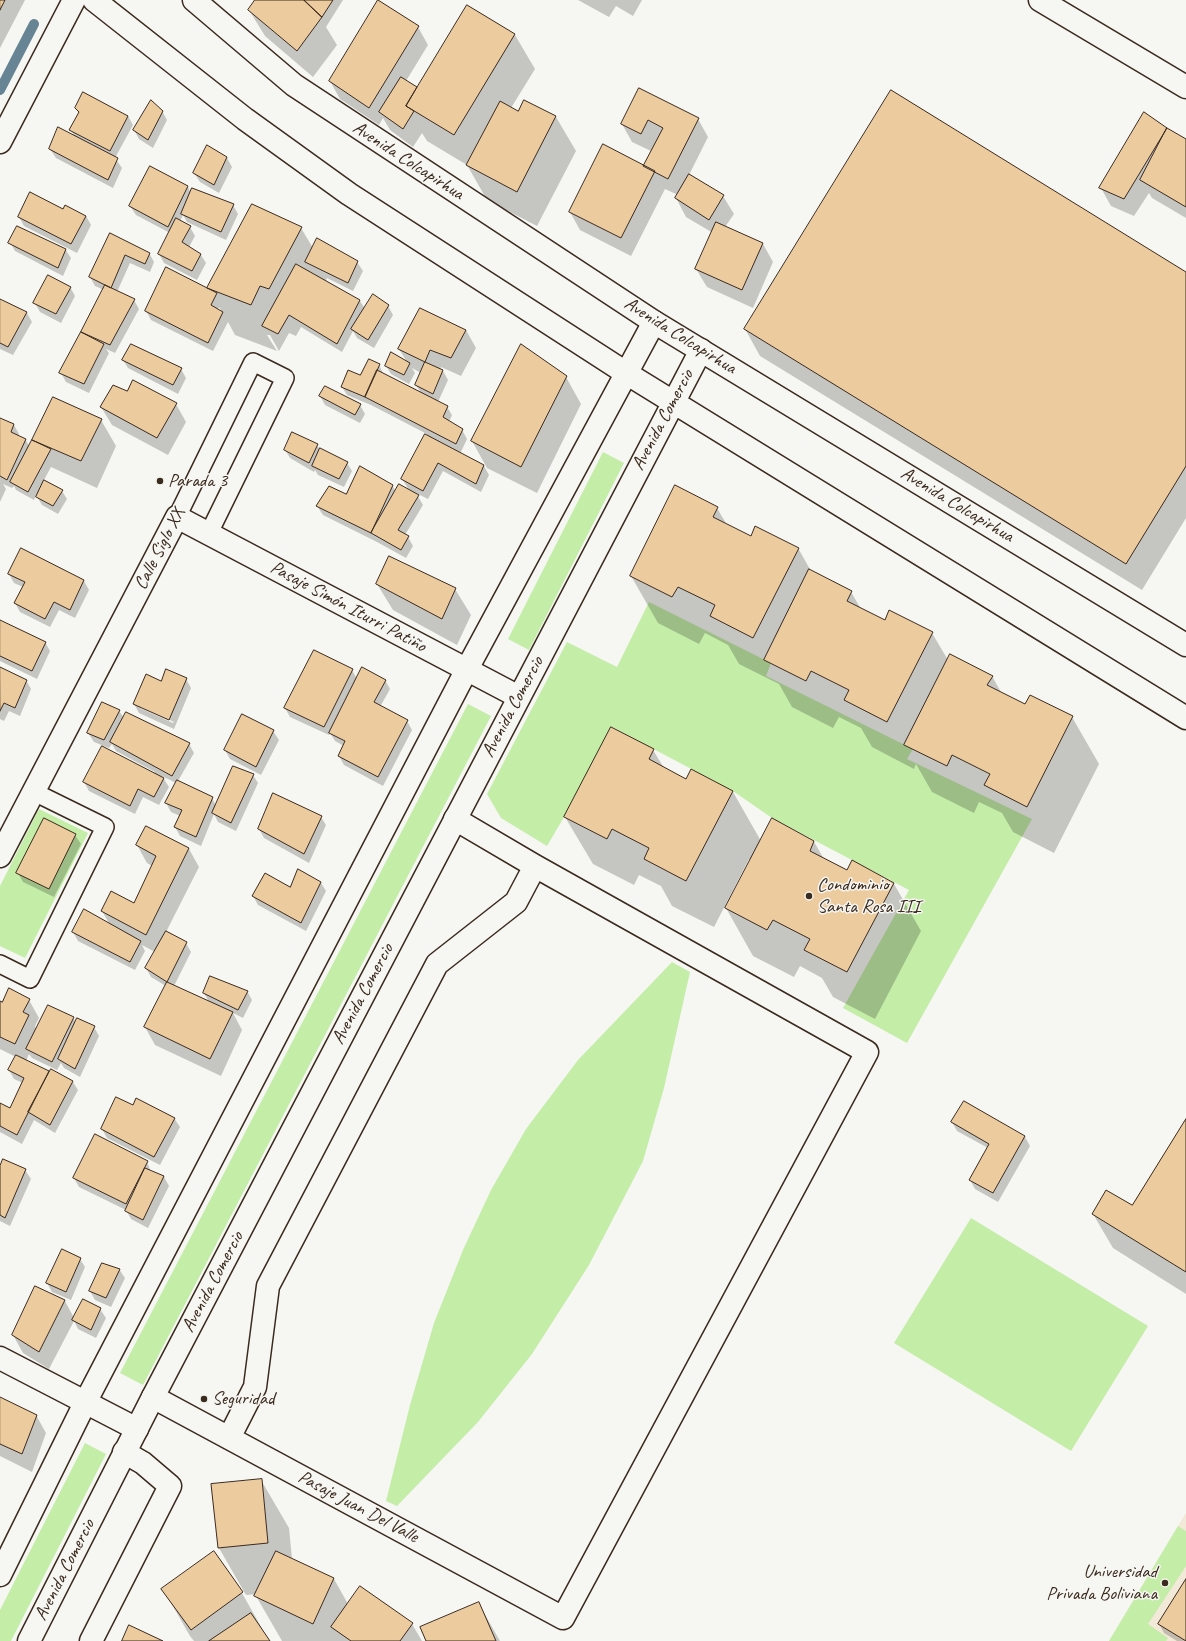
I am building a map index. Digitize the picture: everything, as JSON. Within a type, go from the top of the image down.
[{"type":"street","points":[[0,142],[74,0]]},
{"type":"street","points":[[94,0],[245,119],[349,194],[626,373],[1186,718]]},
{"type":"street","name":"Avenida Colcapirhua","points":[[194,0],[294,85],[654,322],[1186,645]]},
{"type":"street","points":[[1040,0],[1186,87]]},
{"type":"street","points":[[0,1575],[86,1401],[467,669],[654,322]]},
{"type":"street","name":"Avenida Comercio","points":[[29,1641],[124,1452],[701,350]]},
{"type":"street","name":"Pasaje Simón Iturri Patiño","points":[[177,517],[519,697]]},
{"type":"street","name":"Calle Siglo XX","points":[[0,856],[177,517]]},
{"type":"street","points":[[229,1438],[255,1387],[268,1286],[437,964],[516,902],[535,866],[455,819]]},
{"type":"street","name":"Pasaje Juan Del Valle","points":[[153,1397],[563,1618],[867,1052],[535,866]]},
{"type":"street","points":[[0,1358],[86,1401],[136,1429]]},
{"type":"street","points":[[91,1641],[170,1486],[143,1463],[124,1452]]},
{"type":"lane","name":"Calle Siglo XX","points":[[177,517],[253,362],[285,378],[209,534]]},
{"type":"lane","points":[[0,964],[30,979],[105,827],[34,792]]},
{"type":"shaded area","name":"Universidad Privada Boliviana","points":[[1186,1513],[1186,1641],[1109,1641],[1178,1526]]},
{"type":"green space","points":[[603,452],[624,463],[529,650],[508,639]]},
{"type":"green space","points":[[649,602],[771,663],[766,676],[913,749],[907,759],[1032,819],[907,1043],[843,1008],[909,890],[772,818],[733,791],[612,727],[547,846],[501,818],[487,794],[567,642],[617,667]]},
{"type":"green space","points":[[468,704],[491,716],[143,1385],[120,1373]]},
{"type":"green space","points":[[39,809],[88,833],[25,958],[0,946],[0,886]]},
{"type":"green space","points":[[672,962],[690,972],[664,1088],[643,1161],[589,1265],[532,1354],[478,1422],[397,1506],[386,1501],[410,1405],[434,1323],[463,1250],[491,1190],[526,1129],[578,1060]]},
{"type":"green space","points":[[971,1218],[1148,1326],[1071,1451],[894,1343]]},
{"type":"green space","points":[[85,1443],[106,1454],[11,1641],[0,1641],[0,1610]]},
{"type":"green space","name":"Universidad Privada Boliviana","points":[[1178,1526],[1186,1531],[1186,1566],[1148,1624],[1168,1638],[1166,1641],[1109,1641]]},
{"type":"building","points":[[0,0],[5,0],[0,10]]},
{"type":"building","points":[[255,0],[304,0],[322,17],[297,51],[248,10]]},
{"type":"building","points":[[304,0],[333,0],[322,17]]},
{"type":"building","points":[[378,0],[419,26],[369,108],[329,81]]},
{"type":"building","points":[[467,5],[515,34],[454,135],[406,106]]},
{"type":"building","points":[[401,77],[417,87],[406,106],[414,111],[403,129],[379,112]]},
{"type":"building","points":[[639,88],[699,118],[668,179],[643,166],[663,128],[648,120],[641,134],[621,124]]},
{"type":"building","points":[[891,90],[1186,272],[1186,466],[1126,564],[744,329]]},
{"type":"building","points":[[83,92],[128,116],[110,151],[69,130],[79,112],[75,108]]},
{"type":"building","points":[[151,100],[163,111],[148,140],[133,130]]},
{"type":"building","points":[[524,100],[556,116],[517,192],[466,165],[500,101],[518,111]]},
{"type":"building","points":[[1144,112],[1167,128],[1124,199],[1099,188]]},
{"type":"building","points":[[58,127],[118,158],[108,180],[49,149]]},
{"type":"building","points":[[1167,128],[1186,139],[1186,207],[1140,180]]},
{"type":"building","points":[[603,144],[655,171],[621,238],[569,212]]},
{"type":"building","points":[[207,145],[227,157],[214,185],[193,173]]},
{"type":"building","points":[[150,166],[188,186],[168,227],[129,206]]},
{"type":"building","points":[[689,174],[724,195],[709,220],[675,198]]},
{"type":"building","points":[[192,188],[234,204],[221,232],[181,214]]},
{"type":"building","points":[[30,192],[63,209],[65,205],[86,216],[71,244],[18,217]]},
{"type":"building","points":[[252,204],[302,227],[269,289],[260,286],[251,305],[207,288]]},
{"type":"building","points":[[176,218],[191,226],[182,242],[201,254],[192,271],[158,254]]},
{"type":"building","points":[[716,222],[763,243],[742,290],[695,269]]},
{"type":"building","points":[[17,226],[66,249],[58,268],[8,243]]},
{"type":"building","points":[[110,233],[150,253],[145,264],[125,255],[111,288],[89,277]]},
{"type":"building","points":[[317,238],[358,261],[348,283],[305,262]]},
{"type":"building","points":[[296,264],[360,300],[337,344],[289,315],[278,334],[262,326]]},
{"type":"building","points":[[166,267],[217,293],[211,305],[223,312],[208,343],[145,311]]},
{"type":"building","points":[[48,275],[71,287],[56,314],[33,303]]},
{"type":"building","points":[[105,285],[135,299],[110,345],[81,332]]},
{"type":"building","points":[[373,294],[389,305],[368,340],[351,329]]},
{"type":"building","points":[[0,299],[27,312],[8,347],[0,343]]},
{"type":"building","points":[[420,308],[466,330],[451,358],[430,350],[425,362],[398,349]]},
{"type":"building","points":[[81,332],[104,344],[84,384],[59,373]]},
{"type":"building","points":[[131,344],[182,368],[173,385],[122,360]]},
{"type":"building","points":[[521,344],[567,376],[521,467],[471,441]]},
{"type":"building","points":[[391,352],[410,363],[404,375],[385,366]]},
{"type":"building","points":[[369,359],[380,364],[365,397],[341,387],[348,370],[360,375]]},
{"type":"building","points":[[425,362],[443,370],[433,394],[415,385]]},
{"type":"building","points":[[377,370],[448,406],[443,417],[463,429],[456,444],[365,397]]},
{"type":"building","points":[[133,380],[177,403],[157,438],[100,407],[113,385],[127,391]]},
{"type":"building","points":[[325,386],[361,404],[355,415],[319,396]]},
{"type":"building","points":[[53,397],[102,419],[81,461],[32,440]]},
{"type":"building","points":[[0,418],[14,424],[11,432],[26,439],[7,480],[0,476]]},
{"type":"building","points":[[292,432],[318,444],[309,463],[284,450]]},
{"type":"building","points":[[425,434],[484,465],[476,484],[438,463],[423,491],[401,479]]},
{"type":"building","points":[[32,440],[51,449],[28,492],[10,482]]},
{"type":"building","points":[[320,448],[348,462],[339,479],[312,466]]},
{"type":"building","points":[[360,466],[393,485],[371,533],[316,506],[329,486],[346,494]]},
{"type":"building","points":[[44,480],[63,490],[53,506],[36,497]]},
{"type":"building","points":[[399,484],[419,495],[398,530],[409,536],[401,550],[371,533]]},
{"type":"building","points":[[675,485],[718,507],[713,517],[751,536],[755,526],[799,548],[753,638],[710,616],[715,605],[678,587],[672,597],[630,576]]},
{"type":"building","points":[[21,548],[84,580],[70,610],[54,602],[45,619],[14,603],[25,582],[8,574]]},
{"type":"building","points":[[389,556],[456,588],[442,619],[376,584]]},
{"type":"building","points":[[809,569],[852,591],[847,601],[885,620],[889,610],[933,632],[887,722],[844,700],[849,690],[811,671],[806,681],[764,660]]},
{"type":"building","points":[[0,620],[46,642],[32,671],[0,656]]},
{"type":"building","points":[[314,650],[353,669],[324,727],[284,708]]},
{"type":"building","points":[[950,654],[993,676],[987,685],[1025,704],[1030,695],[1073,716],[1027,807],[984,785],[990,774],[952,755],[947,766],[904,745]]},
{"type":"building","points":[[0,667],[27,680],[15,708],[4,703],[0,711]]},
{"type":"building","points":[[362,667],[386,680],[374,702],[408,720],[378,777],[338,756],[345,741],[329,733]]},
{"type":"building","points":[[166,669],[187,678],[169,720],[133,704],[146,674],[161,681]]},
{"type":"building","points":[[102,702],[120,710],[104,740],[87,733]]},
{"type":"building","points":[[126,712],[190,743],[172,776],[110,742]]},
{"type":"building","points":[[242,714],[274,730],[256,767],[224,750]]},
{"type":"building","points":[[611,727],[654,749],[649,759],[686,779],[691,769],[733,791],[686,881],[644,859],[649,848],[612,829],[607,839],[564,817]]},
{"type":"building","points":[[102,746],[164,778],[154,797],[138,789],[130,806],[83,782]]},
{"type":"building","points":[[233,766],[254,774],[231,823],[212,813]]},
{"type":"building","points":[[177,780],[213,797],[196,837],[174,827],[182,810],[165,803]]},
{"type":"building","points":[[273,793],[322,816],[304,854],[258,829]]},
{"type":"building","points":[[44,818],[76,834],[49,889],[16,873]]},
{"type":"building","name":"Condominio Santa Rosa III","points":[[772,818],[814,841],[810,851],[847,870],[852,860],[894,883],[847,972],[804,950],[810,939],[773,920],[767,930],[725,908]]},
{"type":"building","points":[[146,826],[189,848],[146,935],[101,911],[111,891],[134,903],[156,856],[136,845]]},
{"type":"building","points":[[298,869],[321,882],[301,923],[252,896],[265,873],[290,887]]},
{"type":"building","points":[[84,909],[141,941],[130,962],[72,932]]},
{"type":"building","points":[[166,931],[187,942],[167,982],[145,968]]},
{"type":"building","points":[[210,976],[248,991],[238,1010],[203,993]]},
{"type":"building","points":[[167,982],[233,1012],[210,1059],[144,1027]]},
{"type":"building","points":[[9,988],[30,999],[23,1012],[29,1015],[15,1044],[0,1037],[0,1001],[2,1002]]},
{"type":"building","points":[[48,1005],[74,1017],[52,1062],[26,1049]]},
{"type":"building","points":[[77,1018],[95,1026],[75,1069],[58,1059]]},
{"type":"building","points":[[16,1055],[49,1071],[17,1135],[0,1126],[0,1103],[10,1108],[24,1078],[8,1070]]},
{"type":"building","points":[[51,1069],[73,1081],[50,1125],[28,1112]]},
{"type":"building","points":[[116,1097],[133,1105],[136,1098],[175,1118],[154,1157],[101,1129]]},
{"type":"building","points":[[964,1101],[1025,1136],[993,1193],[969,1180],[989,1144],[951,1122]]},
{"type":"building","points":[[1186,1119],[1186,1272],[1092,1214],[1106,1190],[1132,1205]]},
{"type":"building","points":[[95,1134],[148,1161],[126,1204],[73,1178]]},
{"type":"building","points":[[3,1159],[26,1169],[5,1218],[0,1215],[0,1166]]},
{"type":"building","points":[[145,1168],[164,1176],[143,1220],[125,1211]]},
{"type":"building","points":[[62,1249],[81,1258],[66,1292],[46,1283]]},
{"type":"building","points":[[102,1263],[120,1269],[106,1298],[89,1291]]},
{"type":"building","points":[[35,1286],[65,1300],[39,1352],[12,1335]]},
{"type":"building","points":[[83,1299],[101,1308],[91,1330],[72,1320]]},
{"type":"building","points":[[0,1397],[37,1415],[22,1454],[0,1444]]},
{"type":"building","points":[[262,1479],[268,1543],[218,1548],[211,1484]]},
{"type":"building","points":[[214,1551],[243,1592],[191,1630],[161,1589]]},
{"type":"building","points":[[276,1551],[334,1578],[313,1624],[254,1596]]},
{"type":"building","points":[[1186,1579],[1186,1641],[1158,1624]]},
{"type":"building","points":[[360,1586],[413,1623],[400,1641],[351,1641],[331,1627]]},
{"type":"building","points":[[479,1602],[496,1641],[426,1641],[420,1627]]},
{"type":"building","points":[[251,1613],[270,1641],[209,1641]]},
{"type":"building","points":[[129,1625],[163,1641],[122,1641]]},
{"type":"waterway","points":[[0,90],[34,24]]},
{"type":"place","name":"Parada 3","points":[[160,481]]},
{"type":"place","name":"Condominio Santa Rosa III","points":[[809,896]]},
{"type":"place","name":"Seguridad","points":[[204,1399]]},
{"type":"place","name":"Universidad Privada Boliviana","points":[[1165,1583]]}]
